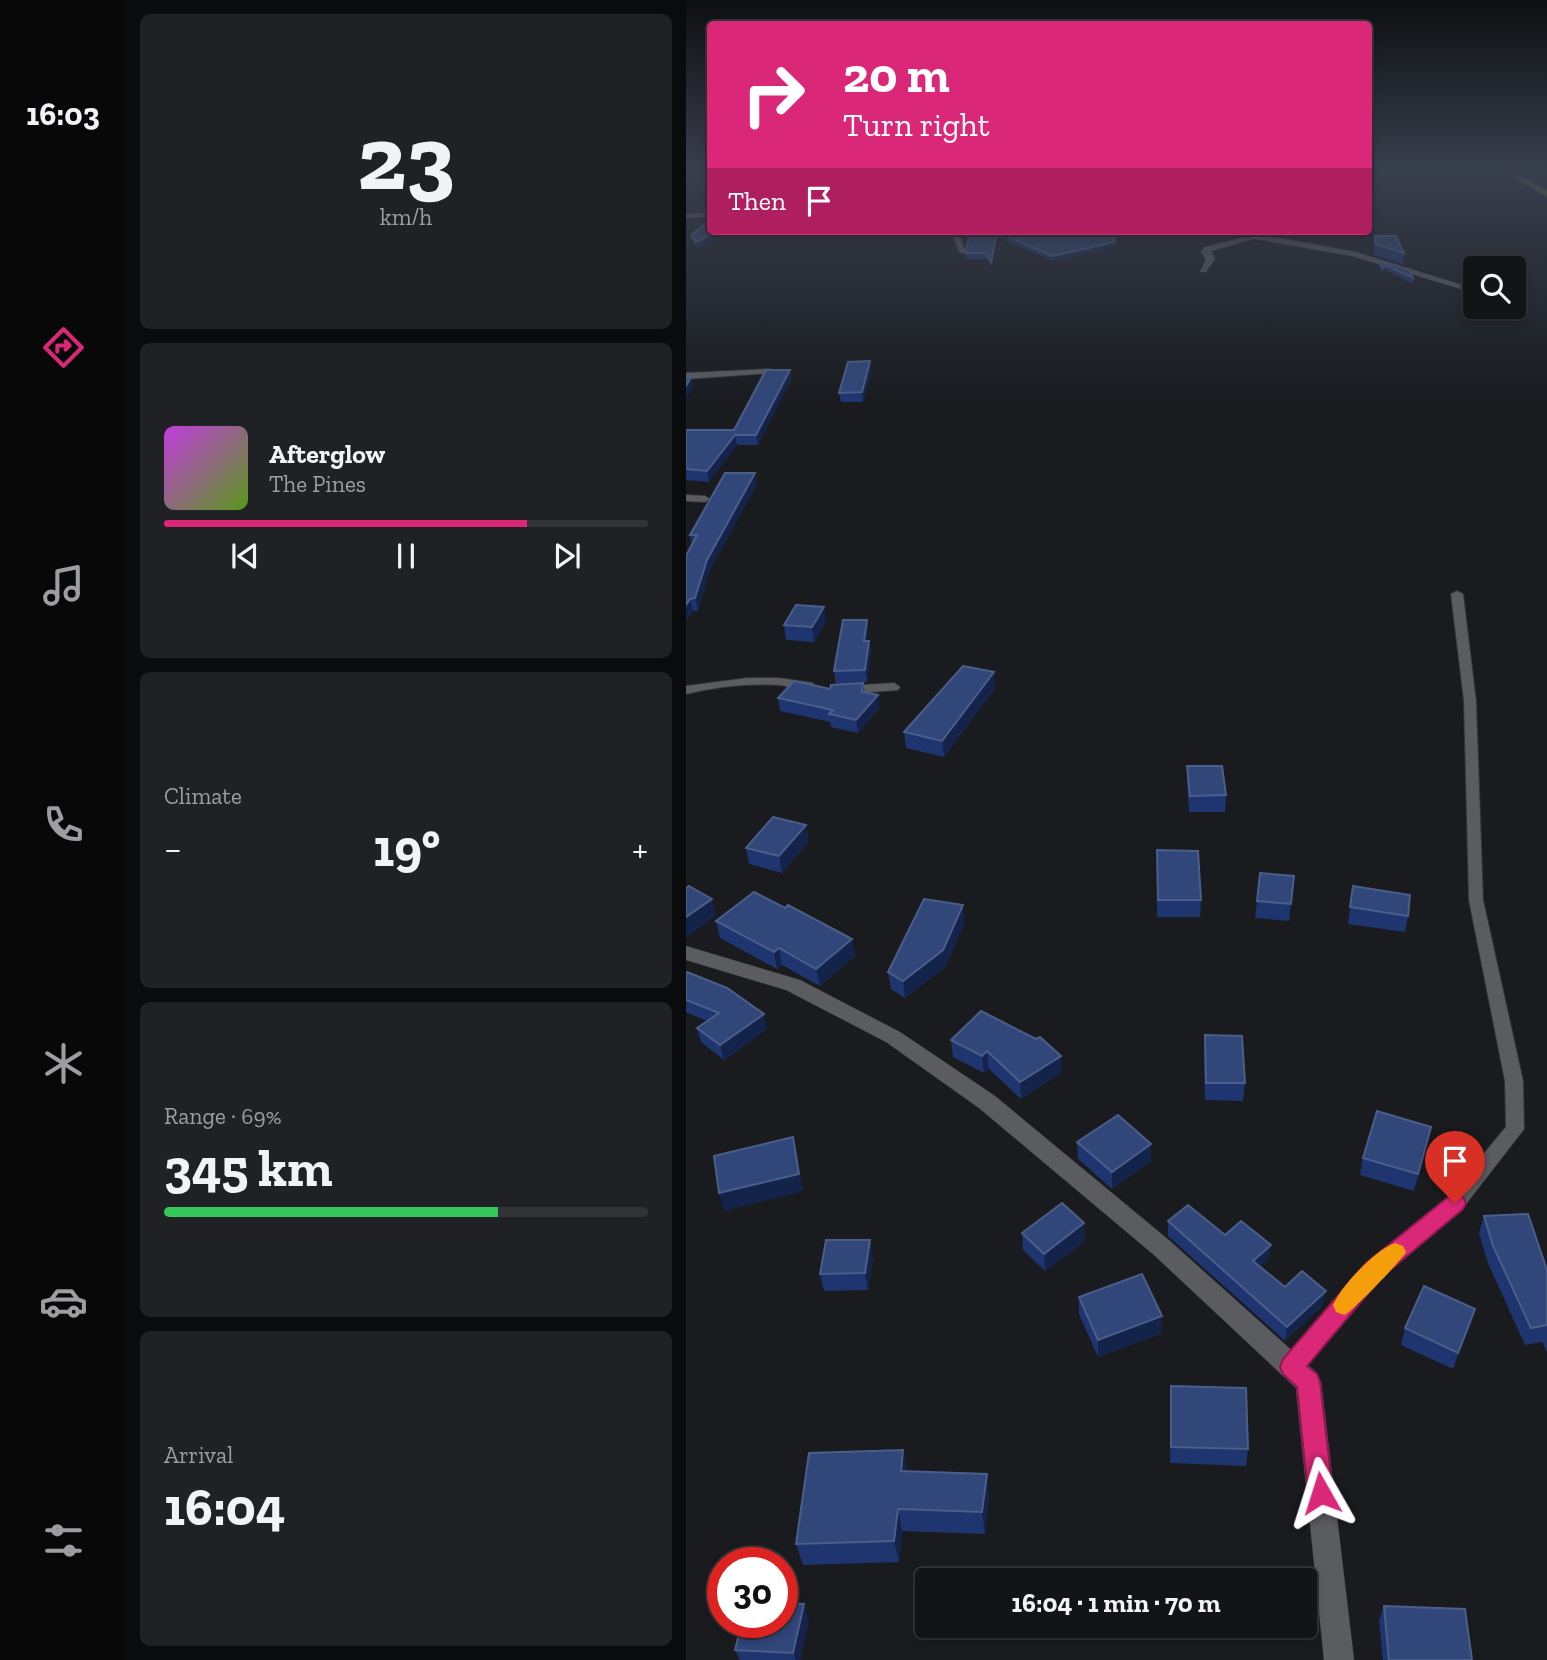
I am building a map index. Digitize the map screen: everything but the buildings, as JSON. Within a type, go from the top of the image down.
[{"type":"street","points":[[1203,270],[1211,259],[1205,252],[1213,248]]},
{"type":"street","points":[[1321,248],[1353,254],[1463,287]]},
{"type":"street","points":[[686,953],[793,985],[893,1037],[987,1102],[1162,1248],[1308,1382],[1339,1660]]},
{"type":"lane","points":[[686,376],[768,371]]},
{"type":"lane","points":[[686,498],[705,499]]},
{"type":"lane","points":[[1292,1367],[1374,1270],[1455,1203],[1515,1129],[1514,1081],[1476,900],[1470,701],[1457,594]]},
{"type":"lane","points":[[686,690],[714,683],[786,681],[824,689],[894,687]]},
{"type":"slow traffic","points":[[1344,1305],[1374,1270],[1395,1252]]},
{"type":"route","points":[[1321,1493],[1308,1382],[1292,1367],[1374,1270],[1455,1203]]}]
